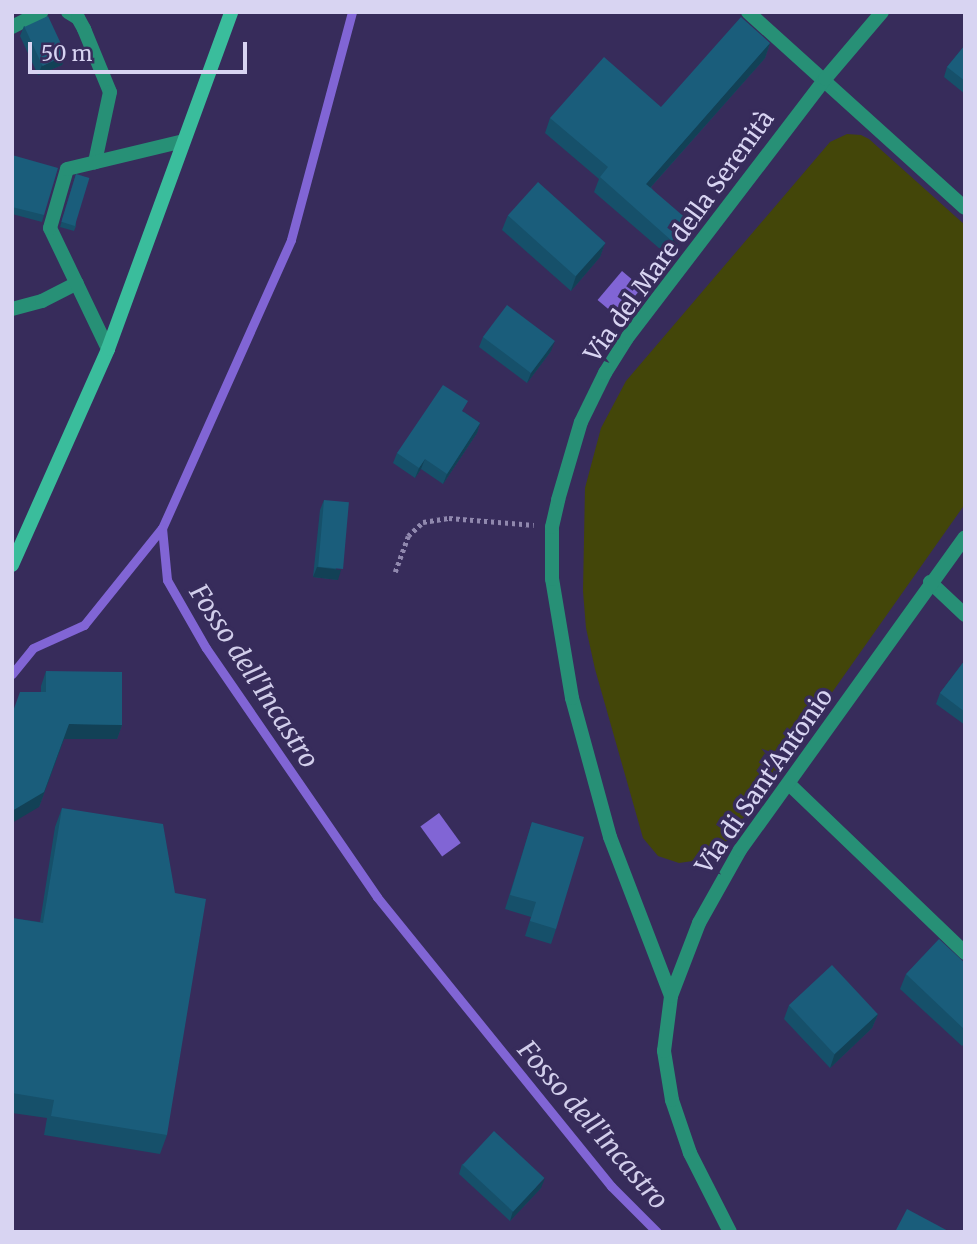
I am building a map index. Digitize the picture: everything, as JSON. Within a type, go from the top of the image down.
[{"type":"main road","points":[[12,565],[108,349],[231,12]]},
{"type":"street","points":[[12,27],[41,12]]},
{"type":"street","points":[[68,12],[78,18],[84,29],[110,92],[95,162]]},
{"type":"street","points":[[748,12],[965,208]]},
{"type":"street","name":"Via del Mare della Serenità","points":[[671,996],[610,837],[578,726],[557,624],[552,579],[552,527],[575,437],[615,356],[825,79],[882,12]]},
{"type":"street","points":[[108,349],[50,228],[67,169],[184,141]]},
{"type":"street","points":[[12,309],[43,301],[77,283]]},
{"type":"street","name":"Via di Sant'Antonio","points":[[730,1232],[691,1153],[672,1100],[664,1051],[671,996],[699,923],[723,877],[930,582],[965,537]]},
{"type":"street","points":[[930,582],[965,615]]},
{"type":"street","points":[[789,784],[965,953]]},
{"type":"path","points":[[395,572],[408,536],[423,522],[449,518],[552,527]]},
{"type":"shaded area","points":[[847,134],[861,135],[869,139],[965,225],[965,504],[723,847],[706,859],[679,863],[658,856],[643,838],[595,669],[586,628],[583,591],[585,488],[601,428],[626,381],[830,142]]},
{"type":"shaded area","points":[[622,271],[642,288],[617,317],[598,300]]},
{"type":"shaded area","points":[[439,813],[461,843],[442,856],[420,827]]},
{"type":"building","points":[[48,16],[66,55],[43,66],[24,27]]},
{"type":"building","points":[[741,17],[770,43],[646,184],[689,221],[672,241],[600,177],[608,167],[550,118],[604,57],[661,107]]},
{"type":"building","points":[[965,45],[965,81],[947,67]]},
{"type":"building","points":[[12,155],[58,168],[44,215],[12,207]]},
{"type":"building","points":[[76,174],[89,178],[75,226],[61,222]]},
{"type":"building","points":[[538,182],[606,243],[576,276],[508,215]]},
{"type":"building","points":[[507,305],[555,341],[531,373],[483,337]]},
{"type":"building","points":[[443,385],[468,401],[462,411],[480,423],[447,474],[425,459],[419,468],[397,453]]},
{"type":"building","points":[[324,500],[349,502],[343,569],[318,567]]},
{"type":"building","points":[[965,660],[965,712],[940,693]]},
{"type":"building","points":[[46,671],[122,672],[122,725],[69,724],[44,792],[12,811],[12,714],[20,692],[46,692]]},
{"type":"building","points":[[62,808],[163,824],[175,893],[206,899],[167,1135],[51,1116],[54,1100],[12,1093],[12,918],[43,923]]},
{"type":"building","points":[[532,822],[584,837],[556,929],[530,921],[536,902],[510,895]]},
{"type":"building","points":[[939,939],[965,963],[965,1030],[906,974]]},
{"type":"building","points":[[832,965],[878,1014],[835,1054],[789,1005]]},
{"type":"building","points":[[494,1131],[544,1178],[513,1212],[463,1165]]},
{"type":"building","points":[[907,1209],[950,1232],[895,1232]]},
{"type":"waterway","name":"Fosso dell'Incastro","points":[[352,12],[291,240],[162,528],[167,580],[206,648],[377,897],[611,1186],[657,1232]]},
{"type":"waterway","points":[[12,674],[33,648],[84,625],[162,528]]}]
